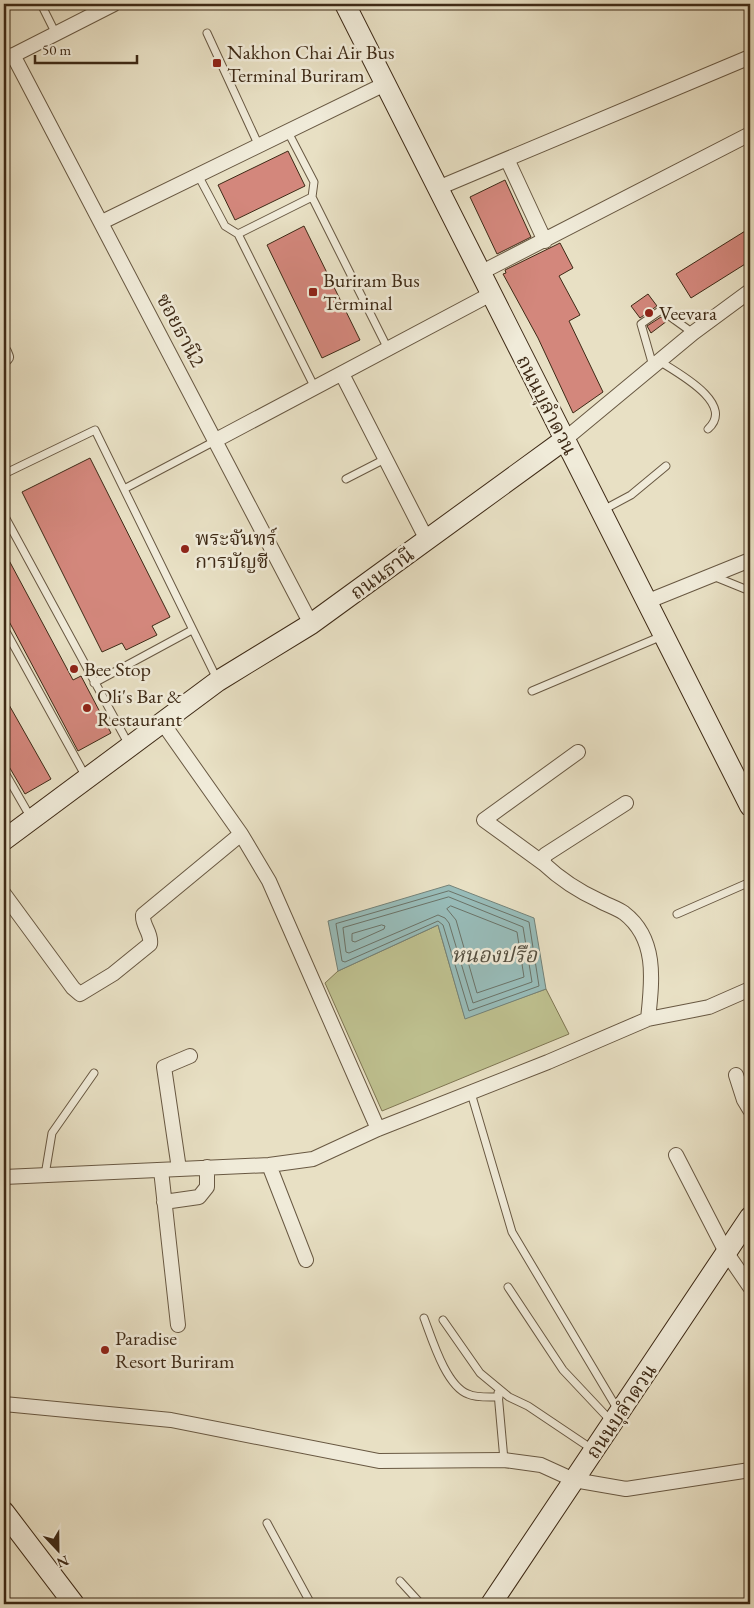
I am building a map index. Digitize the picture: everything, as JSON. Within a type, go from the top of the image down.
[{"type":"street","points":[[8,57],[114,4]]},
{"type":"street","name":"ถนนบุลำดวน","points":[[345,4],[750,806]]},
{"type":"street","name":"ซอยธานี2","points":[[8,57],[102,222],[311,624]]},
{"type":"street","points":[[438,188],[750,57]]},
{"type":"street","points":[[102,222],[385,84]]},
{"type":"street","points":[[480,273],[750,134]]},
{"type":"street","points":[[507,160],[545,241]]},
{"type":"street","name":"ถนนธานี","points":[[4,840],[218,681],[311,624],[564,440],[693,333],[750,291]]},
{"type":"street","points":[[216,440],[491,294]]},
{"type":"street","points":[[4,352],[6,357],[4,358]]},
{"type":"street","points":[[342,374],[427,540]]},
{"type":"street","points":[[646,602],[750,560]]},
{"type":"street","points":[[162,722],[241,834],[270,881],[378,1129]]},
{"type":"street","points":[[578,752],[484,820],[543,863],[560,880],[623,913],[639,929],[648,945],[652,981],[648,1019]]},
{"type":"street","points":[[543,863],[545,855],[626,803]]},
{"type":"street","points":[[4,894],[73,988],[80,994],[113,974],[150,944],[151,940],[142,921],[143,915],[241,834]]},
{"type":"street","points":[[4,1177],[269,1165],[313,1159],[378,1129],[648,1019],[709,1007],[750,989]]},
{"type":"street","points":[[179,1169],[164,1067],[190,1056]]},
{"type":"street","points":[[736,1075],[744,1100],[750,1110]]},
{"type":"street","points":[[676,1156],[726,1252],[750,1288]]},
{"type":"street","points":[[269,1165],[306,1260]]},
{"type":"street","points":[[164,1202],[199,1198],[208,1187],[207,1167]]},
{"type":"street","points":[[161,1170],[178,1325]]},
{"type":"street","name":"ถนนบุลำดวน","points":[[491,1604],[750,1217]]},
{"type":"street","points":[[4,1404],[171,1420],[379,1461],[504,1460],[542,1465],[574,1480],[626,1489],[750,1470]]},
{"type":"street","points":[[4,1512],[74,1604]]},
{"type":"lane","points":[[40,4],[56,34]]},
{"type":"lane","points":[[207,33],[259,146]]},
{"type":"lane","points":[[288,132],[314,182],[312,197],[388,349]]},
{"type":"lane","points":[[198,175],[225,226],[238,234],[315,388]]},
{"type":"lane","points":[[238,234],[312,197]]},
{"type":"lane","points":[[693,333],[661,310],[641,324],[656,364],[685,376],[711,402],[717,415],[715,422],[708,429]]},
{"type":"lane","points":[[4,474],[95,430],[218,681]]},
{"type":"lane","points":[[124,489],[216,440]]},
{"type":"lane","points":[[346,479],[385,459]]},
{"type":"lane","points":[[600,512],[631,495],[666,466]]},
{"type":"lane","points":[[4,515],[130,746]]},
{"type":"lane","points":[[713,576],[750,592]]},
{"type":"lane","points":[[4,628],[87,779]]},
{"type":"lane","points":[[94,682],[192,630]]},
{"type":"lane","points":[[532,692],[663,636]]},
{"type":"lane","points":[[4,771],[32,820]]},
{"type":"lane","points":[[677,914],[750,882]]},
{"type":"lane","points":[[45,1175],[52,1133],[94,1073]]},
{"type":"lane","points":[[470,1093],[512,1232],[616,1418]]},
{"type":"lane","points":[[508,1287],[563,1370],[616,1418]]},
{"type":"lane","points":[[424,1318],[450,1377],[460,1389],[468,1395],[499,1397]]},
{"type":"lane","points":[[443,1320],[480,1373],[498,1388],[595,1450]]},
{"type":"lane","points":[[498,1388],[504,1460]]},
{"type":"lane","points":[[267,1523],[310,1604]]},
{"type":"lane","points":[[400,1580],[420,1604]]},
{"type":"green space","points":[[438,925],[465,1018],[546,989],[569,1034],[382,1111],[325,983],[338,971]]},
{"type":"water","name":"หนองปรือ","points":[[449,885],[534,918],[546,989],[465,1019],[438,925],[338,971],[328,921]]},
{"type":"building","points":[[288,151],[305,186],[235,220],[218,185]]},
{"type":"building","points":[[505,180],[531,237],[497,254],[470,197]]},
{"type":"building","name":"Buriram Bus Terminal","points":[[304,226],[360,340],[322,358],[267,245]]},
{"type":"building","points":[[750,228],[750,261],[691,298],[676,274]]},
{"type":"building","points":[[560,243],[573,268],[559,276],[580,315],[569,321],[603,392],[573,413],[538,338],[503,274],[506,273],[505,270]]},
{"type":"building","points":[[648,294],[657,306],[640,318],[631,306]]},
{"type":"building","points":[[661,317],[667,321],[651,333],[647,326]]},
{"type":"building","points":[[90,458],[170,617],[152,626],[157,635],[126,650],[122,643],[102,652],[22,492]]},
{"type":"building","points":[[4,551],[73,680],[81,676],[111,733],[78,751],[4,612]]},
{"type":"building","points":[[4,696],[51,779],[25,794],[4,758]]},
{"type":"place","name":"Nakhon Chai Air Bus Terminal Buriram","points":[[217,63]]},
{"type":"place","name":"Buriram Bus Terminal","points":[[313,292]]},
{"type":"place","name":"Veevara","points":[[649,313]]},
{"type":"place","name":"พระจันทร์ การบัญชี","points":[[185,549]]},
{"type":"place","name":"Bee Stop","points":[[74,669]]},
{"type":"place","name":"Oli's Bar & Restaurant","points":[[87,708]]},
{"type":"place","name":"Paradise Resort Buriram","points":[[105,1350]]}]
